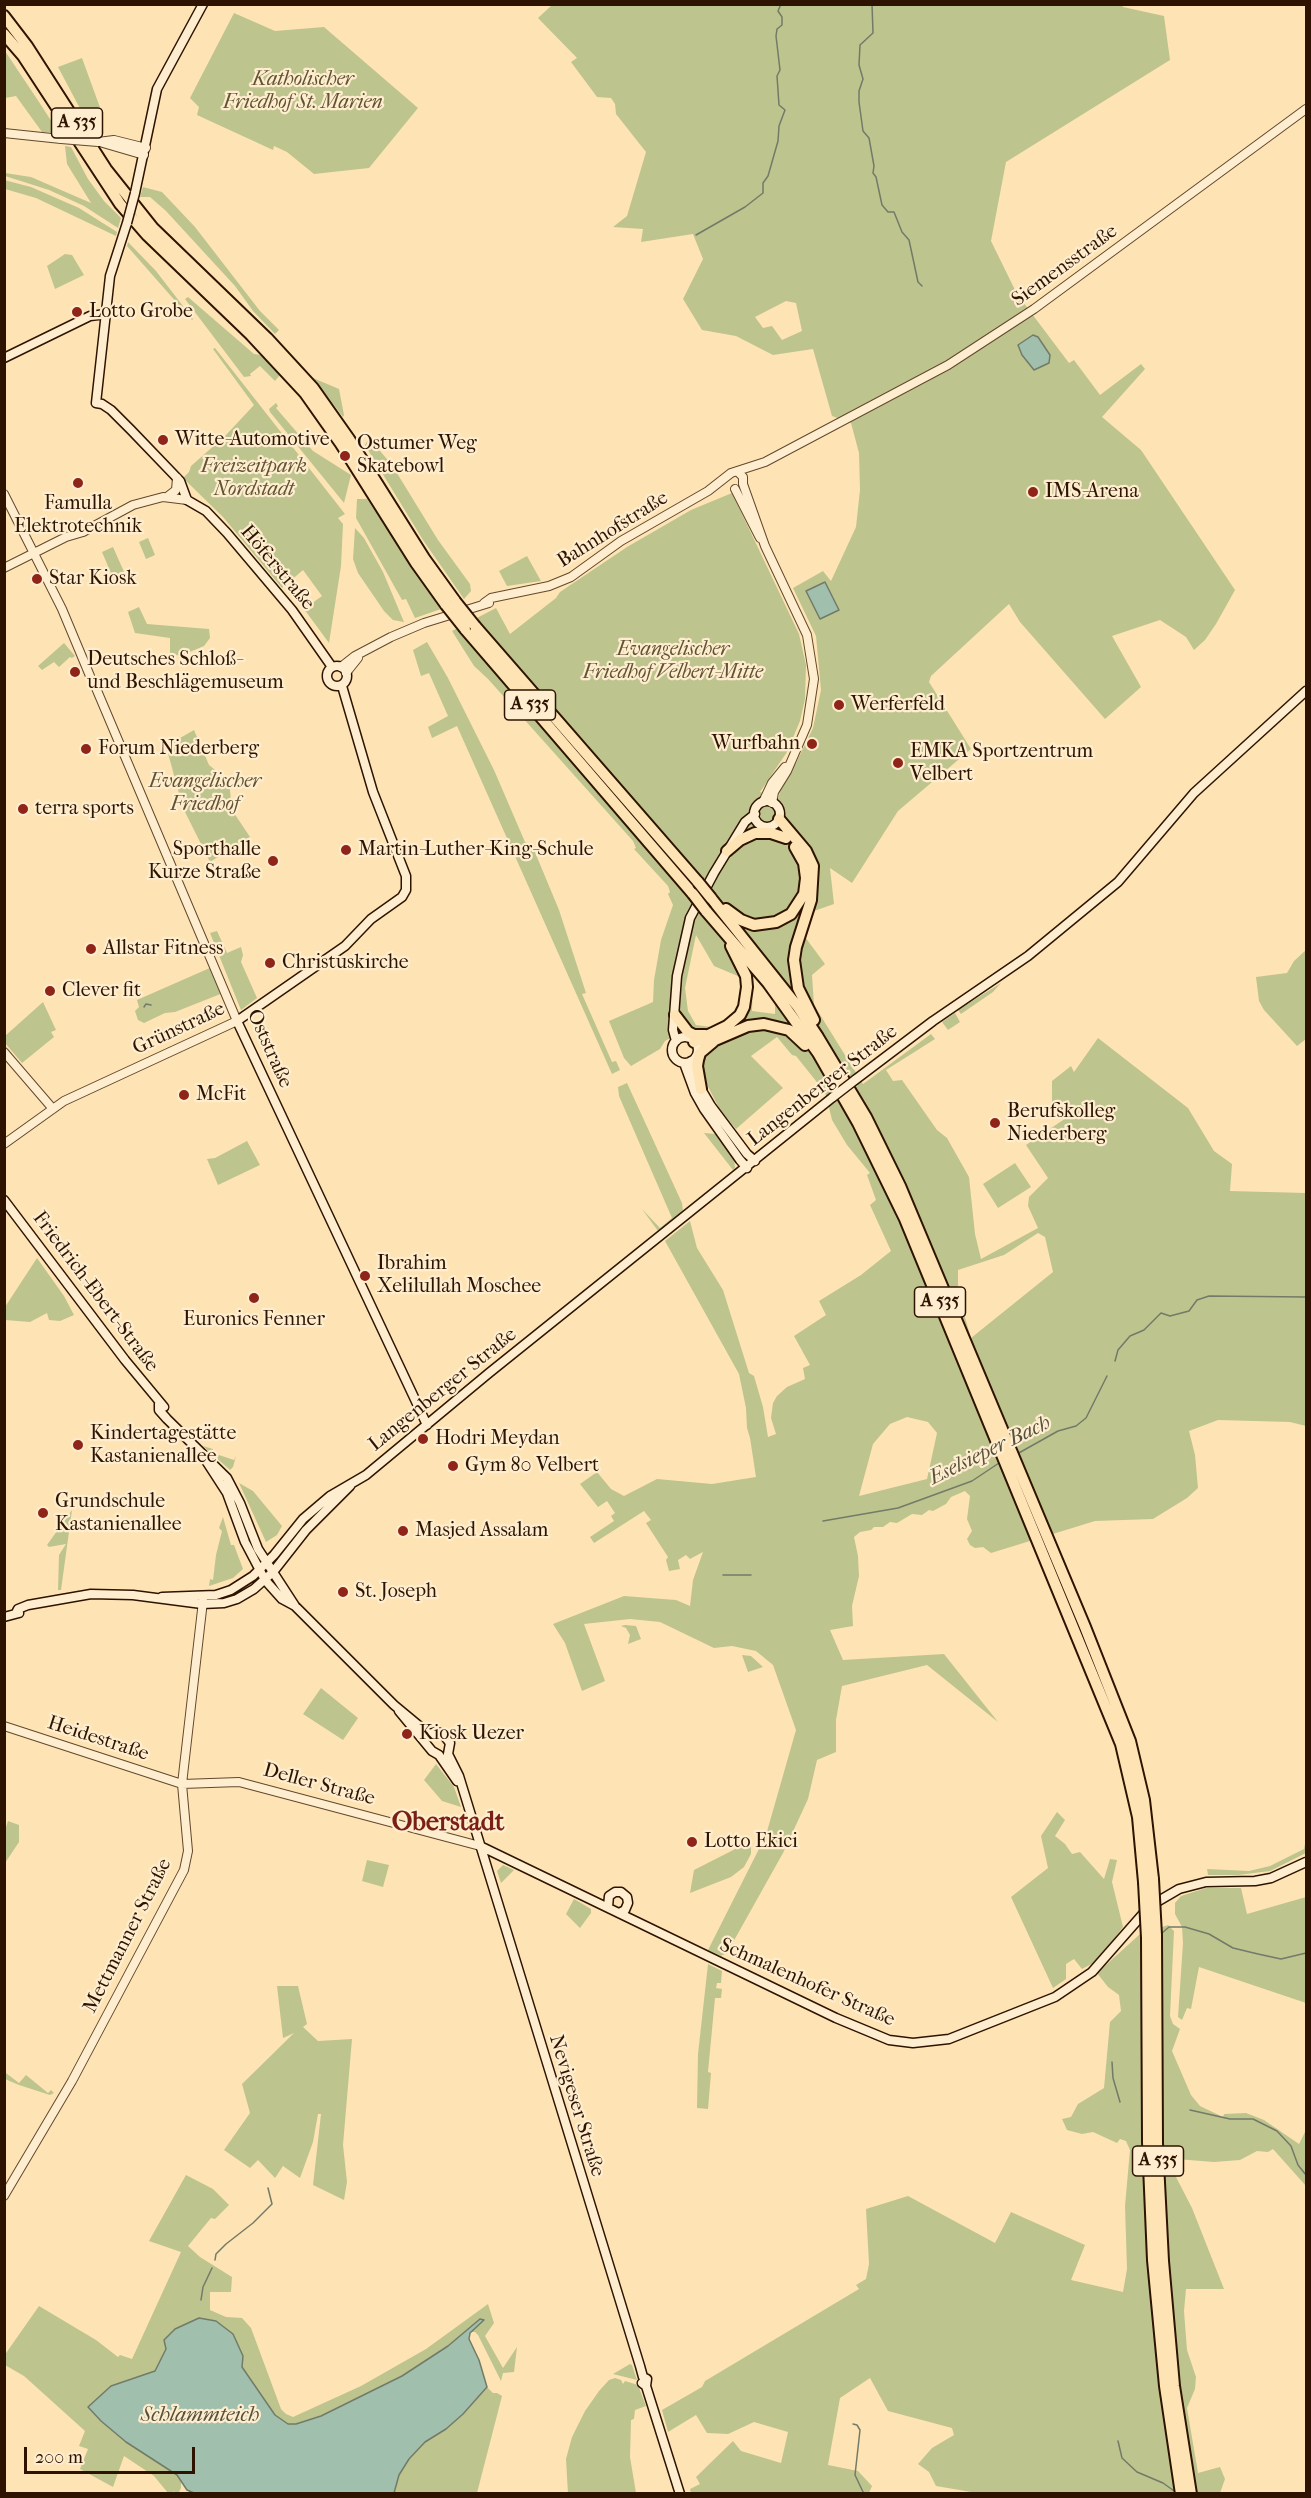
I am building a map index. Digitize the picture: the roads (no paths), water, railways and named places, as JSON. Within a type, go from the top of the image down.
[{"type":"highway","name":"A 535","points":[[4,16],[27,46],[125,195],[153,228],[267,338],[313,388],[424,558],[450,603]]},
{"type":"highway","name":"A 535","points":[[4,34],[23,56],[120,204],[147,235],[269,353],[305,393],[326,421],[375,499],[450,603],[768,983],[818,1053],[879,1164],[979,1384]]},
{"type":"highway","name":"A 535","points":[[470,627],[698,882],[792,1000],[818,1037],[866,1118],[900,1186],[1039,1527],[1121,1744],[1138,1817],[1149,1881],[1152,1937],[1148,2142],[1153,2260],[1181,2493]]},
{"type":"highway","points":[[711,898],[735,917],[754,925],[776,922],[791,914],[804,894],[806,878],[801,856],[776,822]]},
{"type":"highway","points":[[776,822],[806,851],[813,866],[813,887],[794,960],[798,988],[817,1025],[818,1037]]},
{"type":"highway","points":[[727,851],[740,840],[755,833],[771,833],[786,838]]},
{"type":"highway","points":[[692,1043],[720,1030],[740,1015],[744,1007],[747,987],[742,967],[718,925]]},
{"type":"highway","points":[[675,1015],[680,1024],[694,1035],[704,1035],[720,1030]]},
{"type":"highway","points":[[701,1089],[697,1066],[700,1053],[714,1041],[748,1026],[770,1024],[789,1030],[808,1048],[818,1053]]},
{"type":"highway","points":[[692,1043],[714,1041]]},
{"type":"highway","name":"A 535","points":[[1169,2386],[1191,2493]]},
{"type":"main road","points":[[4,358],[90,316],[106,314],[110,276],[135,193],[157,89],[203,4]]},
{"type":"main road","name":"Höferstraße","points":[[106,314],[96,403],[102,404],[115,414],[177,478],[188,500],[206,511],[227,533],[340,669]]},
{"type":"main road","points":[[340,669],[347,680],[342,686],[333,686],[327,680],[328,672],[340,669]]},
{"type":"main road","name":"Grünstraße","points":[[237,1021],[345,946],[371,919],[402,897],[406,890],[407,881],[373,792],[342,686]]},
{"type":"main road","name":"Langenberger Straße","points":[[346,1487],[427,1425],[833,1097],[933,1021],[1028,956],[1118,882],[1194,793],[1306,691]]},
{"type":"main road","points":[[675,1015],[679,1029],[692,1043],[696,1056],[687,1062],[675,1059],[673,1055],[673,1045],[676,1041],[673,1030],[677,976],[690,918],[740,830],[756,818],[758,806],[768,803],[779,808],[776,822],[763,826],[756,818]]},
{"type":"main road","name":"Oststraße","points":[[237,1021],[427,1425]]},
{"type":"main road","points":[[676,1041],[692,1043]]},
{"type":"main road","points":[[687,1062],[722,1122],[747,1154],[756,1161]]},
{"type":"main road","points":[[687,1062],[695,1093],[704,1109],[747,1168]]},
{"type":"main road","name":"Friedrich-Ebert-Straße","points":[[4,1200],[159,1404],[159,1410],[173,1422],[202,1455],[228,1495],[245,1542],[265,1580],[282,1599],[295,1606]]},
{"type":"main road","name":"Friedrich-Ebert-Straße","points":[[202,1455],[220,1470],[233,1488],[258,1549],[295,1606]]},
{"type":"main road","points":[[203,1600],[231,1590],[259,1570],[303,1519],[346,1487]]},
{"type":"main road","points":[[4,1617],[15,1613],[23,1606],[91,1594],[224,1603],[237,1599],[273,1572],[306,1530],[346,1487]]},
{"type":"main road","points":[[295,1606],[428,1739],[432,1751],[439,1755],[460,1784]]},
{"type":"main road","points":[[428,1739],[437,1732],[443,1734],[450,1743],[448,1754],[459,1776],[460,1784]]},
{"type":"main road","points":[[439,1755],[448,1754]]},
{"type":"main road","name":"Nevigeser Straße","points":[[460,1784],[643,2377],[642,2384],[646,2386],[680,2493]]},
{"type":"main road","points":[[480,1845],[585,1896],[608,1902],[614,1912],[624,1910],[628,1900],[624,1893],[615,1892],[608,1902]]},
{"type":"main road","points":[[488,1872],[491,1866],[504,1858]]},
{"type":"main road","name":"Schmalenhofer Straße","points":[[624,1910],[642,1924],[866,2032],[900,2042],[931,2042],[949,2039],[1055,1997],[1092,1972],[1150,1906],[1179,1889],[1206,1882],[1248,1882],[1272,1878],[1306,1862]]},
{"type":"street","name":"Siemensstraße","points":[[742,478],[763,463],[948,365],[993,337],[1306,109]]},
{"type":"street","points":[[4,133],[98,142],[145,151]]},
{"type":"street","points":[[765,546],[730,484],[732,472],[742,478],[765,546],[807,635],[814,679],[807,725],[787,771],[768,803]]},
{"type":"street","points":[[4,567],[66,537],[82,532],[133,505],[167,497],[176,490],[177,478]]},
{"type":"street","points":[[730,484],[742,478]]},
{"type":"street","name":"Bahnhofstraße","points":[[340,669],[370,647],[424,623],[484,603],[514,597],[571,577],[638,531],[708,491],[730,484]]},
{"type":"street","name":"Oststraße","points":[[4,494],[70,628],[237,1021]]},
{"type":"street","name":"Höferstraße","points":[[167,497],[188,500]]},
{"type":"street","name":"Grünstraße","points":[[4,1144],[64,1101],[237,1021]]},
{"type":"street","points":[[4,1052],[53,1109]]},
{"type":"street","name":"Mettmanner Straße","points":[[4,2196],[72,2081],[184,1870],[188,1851],[182,1784],[203,1600]]},
{"type":"street","name":"Heidestraße","points":[[4,1726],[182,1784]]},
{"type":"street","name":"Deller Straße","points":[[182,1784],[239,1782],[480,1845]]},
{"type":"water","points":[[1033,335],[1038,337],[1050,355],[1049,363],[1034,370],[1022,355],[1018,345]]},
{"type":"water","points":[[825,582],[839,610],[820,619],[806,591]]},
{"type":"water","name":"Schlammteich","points":[[199,2318],[216,2321],[233,2334],[243,2356],[242,2367],[275,2415],[288,2424],[296,2424],[321,2416],[402,2376],[448,2346],[480,2319],[484,2320],[470,2333],[469,2339],[479,2360],[487,2387],[463,2414],[446,2429],[425,2442],[409,2459],[399,2475],[394,2493],[194,2493],[187,2490],[177,2475],[126,2442],[88,2407],[111,2386],[155,2371],[166,2349],[164,2340],[175,2329]]},
{"type":"waterway","points":[[696,235],[745,207],[763,193],[763,183],[768,176],[778,141],[779,126],[785,110],[779,105],[777,76],[780,70],[776,36],[777,29],[782,25],[782,17],[778,11],[781,4]]},
{"type":"waterway","points":[[872,4],[873,33],[860,45],[859,65],[863,79],[859,91],[859,102],[863,131],[869,138],[873,173],[876,177],[882,205],[888,212],[894,212],[902,232],[909,240],[918,282],[922,286]]},
{"type":"waterway","points":[[144,1007],[146,1004],[151,1005]]},
{"type":"waterway","name":"Eselsieper Bach","points":[[1115,1361],[1118,1350],[1130,1336],[1144,1330],[1161,1313],[1170,1316],[1189,1311],[1197,1300],[1209,1296],[1306,1297]]},
{"type":"waterway","name":"Eselsieper Bach","points":[[1017,1454],[1058,1431],[1076,1426],[1086,1418],[1107,1376]]},
{"type":"waterway","name":"Eselsieper Bach","points":[[823,1521],[898,1508],[972,1481],[999,1463]]},
{"type":"waterway","name":"Eselsieper Bach","points":[[723,1575],[751,1575]]},
{"type":"waterway","points":[[1162,1933],[1169,1927],[1185,1927],[1209,1934],[1233,1948],[1281,1959],[1306,1953]]},
{"type":"waterway","points":[[1112,2062],[1113,2078],[1120,2102]]},
{"type":"waterway","points":[[1190,2110],[1230,2119],[1253,2119],[1277,2131],[1291,2146],[1298,2165],[1306,2175]]},
{"type":"waterway","points":[[215,2260],[216,2254],[226,2244],[253,2223],[272,2204],[268,2188]]},
{"type":"waterway","points":[[201,2300],[203,2287],[212,2268]]},
{"type":"waterway","points":[[853,2424],[857,2425],[860,2430],[855,2475],[864,2494]]},
{"type":"waterway","points":[[1118,2441],[1122,2458],[1137,2472],[1163,2483],[1177,2493]]},
{"type":"place","name":"Lotto Grobe","points":[[77,312]]},
{"type":"place","name":"Witte-Automotive","points":[[163,440]]},
{"type":"place","name":"Ostumer Weg Skatebowl","points":[[345,456]]},
{"type":"place","name":"Famulla Elektrotechnik","points":[[78,483]]},
{"type":"place","name":"IMS-Arena","points":[[1033,492]]},
{"type":"place","name":"Star Kiosk","points":[[37,579]]},
{"type":"place","name":"Deutsches Schloß- und Beschlägemuseum","points":[[75,672]]},
{"type":"place","name":"Werferfeld","points":[[839,705]]},
{"type":"place","name":"Wurfbahn","points":[[812,744]]},
{"type":"place","name":"Forum Niederberg","points":[[86,749]]},
{"type":"place","name":"EMKA Sportzentrum Velbert","points":[[898,763]]},
{"type":"place","name":"terra sports","points":[[23,809]]},
{"type":"place","name":"Martin-Luther-King-Schule","points":[[346,850]]},
{"type":"place","name":"Sporthalle Kurze Straße","points":[[273,861]]},
{"type":"place","name":"Allstar Fitness","points":[[91,949]]},
{"type":"place","name":"Christuskirche","points":[[270,963]]},
{"type":"place","name":"Clever fit","points":[[50,991]]},
{"type":"place","name":"McFit","points":[[184,1095]]},
{"type":"place","name":"Berufskolleg Niederberg","points":[[995,1123]]},
{"type":"place","name":"Ibrahim Xelilullah Moschee","points":[[365,1276]]},
{"type":"place","name":"Euronics Fenner","points":[[254,1298]]},
{"type":"place","name":"Hodri Meydan","points":[[423,1439]]},
{"type":"place","name":"Kindertagestätte Kastanienallee","points":[[78,1445]]},
{"type":"place","name":"Gym 80 Velbert","points":[[453,1466]]},
{"type":"place","name":"Grundschule Kastanienallee","points":[[43,1513]]},
{"type":"place","name":"Masjed Assalam","points":[[403,1531]]},
{"type":"place","name":"St. Joseph","points":[[343,1592]]},
{"type":"place","name":"Kiosk Uezer","points":[[407,1734]]},
{"type":"place","name":"Lotto Ekici","points":[[692,1842]]},
{"type":"district","name":"Oberstadt","points":[[448,1824]]},
{"type":"park label","name":"Katholischer Friedhof St. Marien","points":[[303,92]]},
{"type":"park label","name":"Freizeitpark Nordstadt","points":[[254,478]]},
{"type":"park label","name":"Evangelischer Friedhof Velbert-Mitte","points":[[673,662]]},
{"type":"park label","name":"Evangelischer Friedhof","points":[[205,794]]}]
